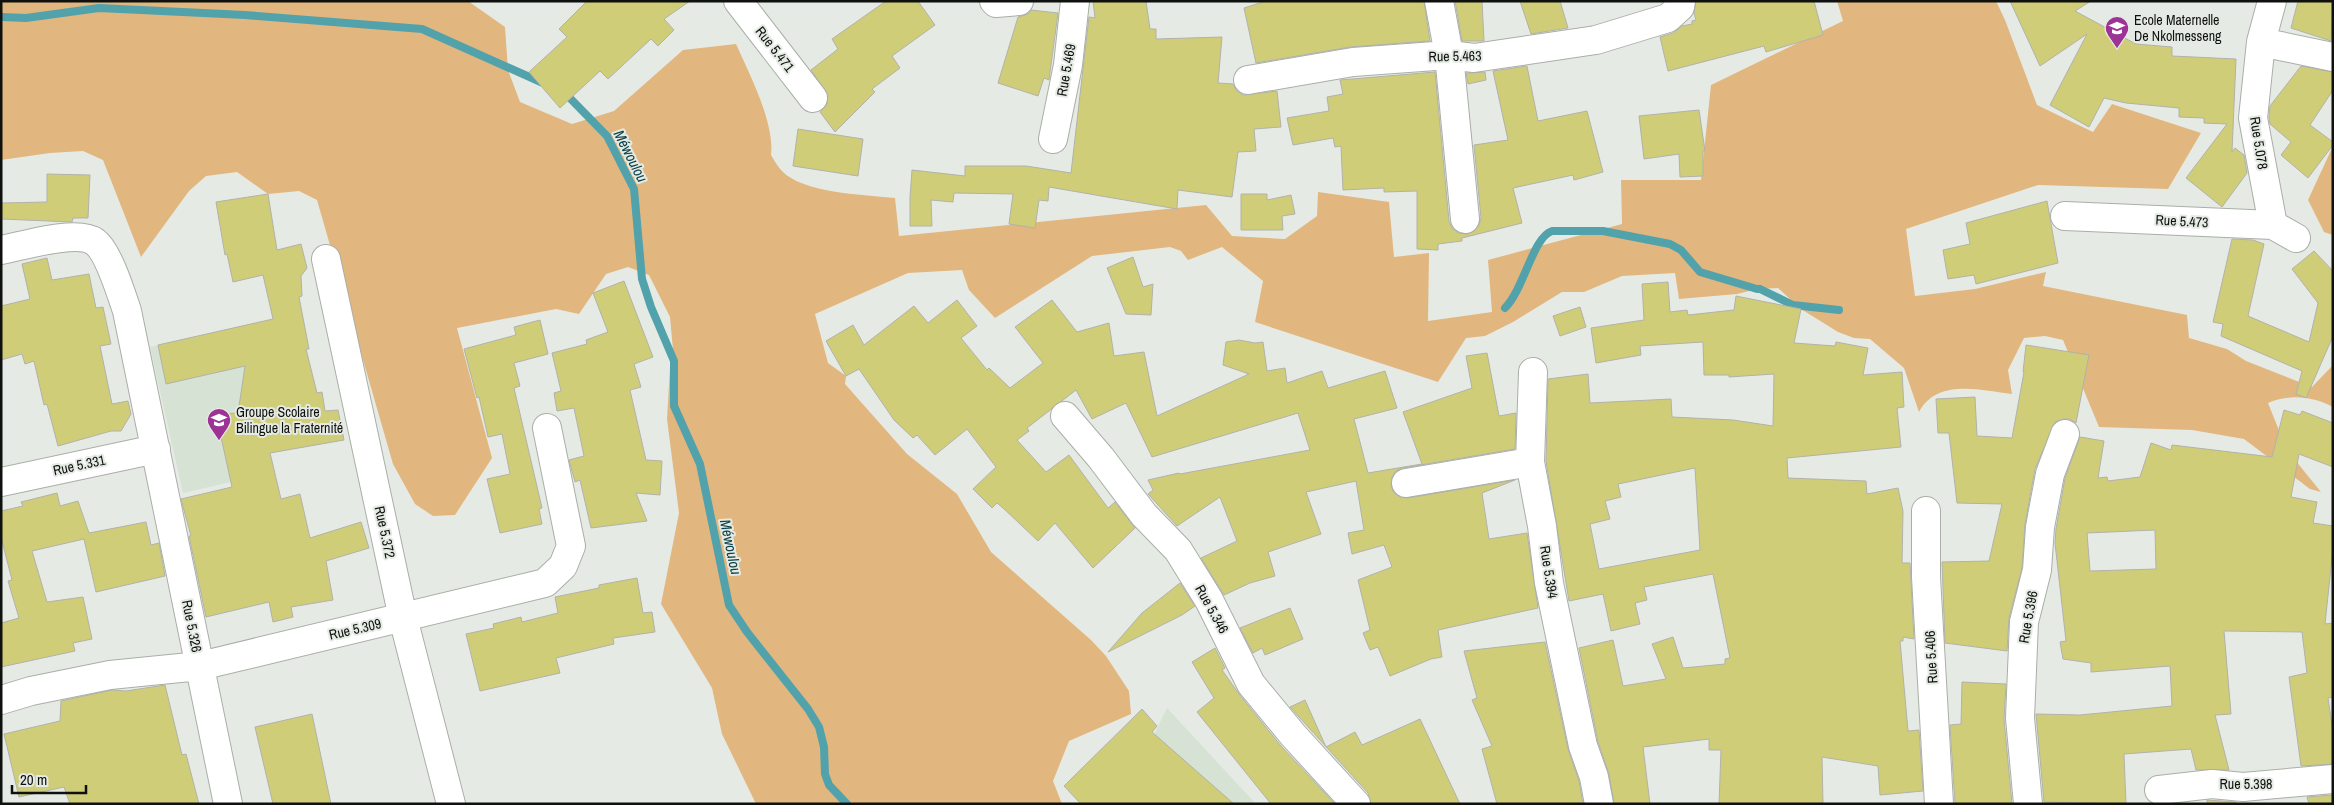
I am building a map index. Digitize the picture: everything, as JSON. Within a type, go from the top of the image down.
[{"type":"street","name":"Rue 5.471","points":[[738,1],[813,98]]},
{"type":"street","points":[[994,1],[996,3],[1019,1]]},
{"type":"street","name":"Rue 5.469","points":[[1053,139],[1069,56],[1075,1]]},
{"type":"street","points":[[1438,1],[1449,54],[1465,219]]},
{"type":"street","name":"Rue 5.463","points":[[1248,80],[1353,62],[1449,54],[1474,58],[1596,40],[1668,18],[1680,7],[1680,1]]},
{"type":"street","name":"Rue 5.078","points":[[2272,1],[2261,42],[2253,118],[2284,231]]},
{"type":"street","points":[[2261,42],[2333,57]]},
{"type":"street","name":"Rue 5.473","points":[[2065,216],[2284,231]]},
{"type":"street","name":"Rue 5.326","points":[[1,250],[81,236],[96,242],[115,274],[127,311],[228,804]]},
{"type":"street","name":"Rue 5.372","points":[[326,258],[403,618],[451,804]]},
{"type":"street","name":"Rue 5.394","points":[[1533,372],[1530,462],[1542,526],[1549,583],[1583,746],[1594,777],[1600,804]]},
{"type":"street","name":"Rue 5.346","points":[[1064,416],[1101,458],[1144,515],[1178,550],[1209,600],[1251,684],[1293,735],[1356,804]]},
{"type":"street","name":"Rue 5.309","points":[[1,700],[31,691],[110,676],[200,666],[544,583],[563,566],[571,546],[547,428]]},
{"type":"street","name":"Rue 5.396","points":[[2028,804],[2020,718],[2024,622],[2037,570],[2040,527],[2050,474],[2064,434]]},
{"type":"street","name":"Rue 5.331","points":[[1,482],[156,449]]},
{"type":"street","points":[[1406,483],[1530,462]]},
{"type":"street","name":"Rue 5.406","points":[[1926,511],[1926,577],[1939,804]]},
{"type":"street","name":"Rue 5.398","points":[[2159,790],[2212,784],[2243,787],[2333,779]]},
{"type":"shaded area","points":[[1,1],[468,1],[505,27],[508,70],[520,102],[572,124],[614,111],[683,50],[736,44],[765,113],[771,142],[771,155],[781,169],[791,178],[819,188],[835,192],[895,198],[899,236],[1206,205],[1232,236],[1285,239],[1317,216],[1318,192],[1389,202],[1394,257],[1429,253],[1428,321],[1492,312],[1488,260],[1622,224],[1621,180],[1701,180],[1711,85],[1843,21],[1837,1],[1996,1],[2037,105],[2093,132],[2112,104],[2201,133],[2168,189],[2038,185],[1906,229],[1915,296],[1975,289],[2046,272],[2043,286],[2187,315],[2189,338],[2227,349],[2246,361],[2312,387],[2333,365],[2333,407],[2317,400],[2292,397],[2268,403],[2287,450],[2321,492],[2310,489],[2244,439],[2192,430],[2099,427],[2063,340],[2045,336],[2024,338],[2008,370],[2012,394],[1973,389],[1948,390],[1937,394],[1927,401],[1919,412],[1904,368],[1870,339],[1854,338],[1838,332],[1801,309],[1778,288],[1679,299],[1675,273],[1622,276],[1584,292],[1562,292],[1513,322],[1485,336],[1466,338],[1438,382],[1255,322],[1263,281],[1222,247],[1188,260],[1181,251],[1170,247],[1092,256],[995,318],[969,290],[962,270],[908,273],[815,314],[828,363],[846,376],[845,384],[907,454],[957,494],[991,552],[1091,640],[1106,656],[1129,691],[1131,714],[1069,741],[1053,781],[1062,804],[756,804],[722,734],[712,688],[661,604],[679,513],[667,419],[670,368],[674,361],[670,317],[649,275],[628,267],[606,274],[579,314],[556,309],[457,328],[492,458],[455,515],[433,516],[415,504],[393,464],[317,200],[299,191],[268,194],[237,172],[206,176],[189,191],[141,257],[103,160],[83,151],[50,153],[1,160]]},
{"type":"shaded area","points":[[2333,146],[2333,235],[2324,232],[2308,200]]},
{"type":"shaded area","name":"Groupe Scolaire Bilingue la Fraternité","points":[[241,326],[275,472],[183,493],[150,347]]},
{"type":"shaded area","points":[[1167,708],[1256,804],[1120,804]]},
{"type":"building","points":[[587,1],[690,1],[664,19],[674,30],[658,46],[651,39],[608,79],[600,71],[560,108],[529,72],[567,37],[559,29]]},
{"type":"building","points":[[886,1],[918,1],[935,25],[892,56],[900,68],[872,89],[875,92],[835,132],[820,112],[827,104],[828,95],[811,70],[838,49],[832,39]]},
{"type":"building","points":[[1093,1],[1146,1],[1150,29],[1156,29],[1156,39],[1222,37],[1218,83],[1233,84],[1236,90],[1243,95],[1277,91],[1281,127],[1254,129],[1256,151],[1238,152],[1232,197],[1178,190],[1177,209],[1049,187],[1048,201],[1039,200],[1035,228],[1009,224],[1013,194],[954,193],[953,202],[931,200],[932,226],[910,226],[912,170],[965,176],[965,166],[1026,166],[1071,173],[1089,17],[1095,18]]},
{"type":"building","points":[[1266,1],[1424,1],[1430,41],[1350,47],[1256,63],[1244,8]]},
{"type":"building","points":[[1455,1],[1482,1],[1484,41],[1462,41]]},
{"type":"building","points":[[1520,1],[1560,1],[1568,28],[1531,34]]},
{"type":"building","points":[[1696,1],[1814,1],[1823,35],[1766,52],[1764,46],[1668,71],[1660,37],[1673,33],[1682,26],[1692,24],[1692,21],[1696,20],[1694,13]]},
{"type":"building","points":[[2010,1],[2091,1],[2075,11],[2136,44],[2172,47],[2172,56],[2236,59],[2232,152],[2235,148],[2244,155],[2247,173],[2222,207],[2186,178],[2227,124],[2204,123],[2204,118],[2179,117],[2179,108],[2126,103],[2104,98],[2089,127],[2050,105],[2087,34],[2040,66]]},
{"type":"building","points":[[2298,1],[2333,1],[2331,41],[2291,28]]},
{"type":"building","points":[[1031,10],[1058,13],[1049,80],[1044,78],[1038,96],[998,83],[1018,17],[1028,14]]},
{"type":"building","points":[[1527,66],[1538,121],[1587,111],[1603,172],[1574,180],[1573,175],[1513,188],[1522,223],[1462,238],[1462,241],[1438,244],[1438,250],[1417,249],[1417,191],[1384,192],[1384,188],[1343,190],[1341,146],[1335,147],[1333,138],[1293,145],[1287,118],[1329,111],[1327,97],[1343,94],[1340,80],[1435,72],[1449,221],[1452,228],[1458,233],[1467,234],[1474,231],[1479,225],[1481,218],[1474,145],[1508,140],[1493,71]]},
{"type":"building","points":[[2301,66],[2333,72],[2333,90],[2310,125],[2333,142],[2333,145],[2308,178],[2281,155],[2291,142],[2270,124],[2269,117],[2270,106]]},
{"type":"building","points":[[1485,72],[1486,80],[1468,84],[1466,73]]},
{"type":"building","points":[[1699,110],[1705,151],[1703,151],[1703,176],[1680,177],[1679,154],[1644,159],[1639,116]]},
{"type":"building","points":[[798,129],[863,139],[858,176],[793,166]]},
{"type":"building","points":[[47,174],[90,175],[88,218],[73,218],[72,222],[1,219],[1,203],[47,202]]},
{"type":"building","points":[[268,194],[277,250],[301,244],[307,268],[301,276],[302,296],[299,297],[309,349],[306,349],[317,393],[322,392],[325,411],[338,410],[344,440],[270,453],[281,499],[300,494],[310,538],[361,522],[369,548],[326,561],[333,600],[291,607],[293,617],[273,622],[269,602],[206,617],[189,536],[191,536],[181,499],[232,487],[216,414],[238,413],[245,366],[166,384],[158,345],[273,319],[263,275],[233,282],[227,254],[225,255],[216,202]]},
{"type":"building","points":[[1241,194],[1267,194],[1267,200],[1291,195],[1295,214],[1282,216],[1283,230],[1241,230]]},
{"type":"building","points":[[2047,201],[2058,263],[1976,284],[1974,275],[1948,279],[1943,250],[1970,244],[1966,223]]},
{"type":"building","points":[[2232,239],[2253,240],[2264,244],[2248,316],[2309,342],[2318,303],[2292,269],[2314,251],[2333,271],[2333,336],[2306,398],[2296,394],[2302,371],[2221,336],[2223,324],[2213,322]]},
{"type":"building","points":[[1133,257],[1143,287],[1153,284],[1151,315],[1126,314],[1107,268]]},
{"type":"building","points":[[47,258],[52,280],[89,274],[96,308],[103,307],[111,344],[100,346],[112,404],[128,401],[131,414],[121,431],[111,431],[58,446],[47,404],[44,405],[34,361],[25,364],[22,354],[1,360],[1,306],[30,299],[22,264]]},
{"type":"building","points":[[624,281],[653,357],[634,364],[641,387],[630,390],[646,460],[662,461],[660,495],[636,493],[647,521],[591,528],[580,480],[575,482],[569,460],[584,456],[574,408],[557,411],[554,393],[561,391],[552,353],[587,344],[586,340],[608,332],[593,293]]},
{"type":"building","points":[[1668,282],[1670,312],[1687,310],[1688,315],[1734,310],[1736,296],[1801,309],[1794,343],[1835,346],[1836,342],[1868,348],[1863,375],[1902,372],[1904,407],[1897,408],[1901,447],[1787,458],[1788,478],[1866,481],[1867,494],[1898,488],[1903,511],[1902,563],[1910,563],[1914,639],[1903,637],[1903,641],[1900,641],[1908,731],[1919,730],[1923,791],[1880,795],[1878,766],[1822,757],[1823,804],[1719,804],[1721,750],[1709,750],[1709,739],[1643,747],[1650,804],[1614,804],[1609,774],[1598,742],[1579,648],[1613,640],[1623,686],[1666,679],[1652,644],[1673,637],[1683,668],[1725,664],[1725,659],[1730,658],[1713,574],[1644,587],[1647,600],[1635,603],[1640,624],[1611,631],[1603,594],[1569,601],[1546,461],[1548,379],[1588,374],[1590,403],[1671,399],[1672,417],[1733,420],[1773,426],[1774,374],[1729,377],[1729,375],[1704,375],[1703,342],[1640,346],[1641,355],[1596,363],[1591,328],[1644,320],[1642,284]],"holes":[[[1695,468],[1700,550],[1599,569],[1590,524],[1610,519],[1605,501],[1621,497],[1618,484]]]},
{"type":"building","points":[[957,300],[977,326],[961,338],[987,370],[989,368],[1010,388],[1043,363],[1015,327],[1052,300],[1077,332],[1109,323],[1114,356],[1144,352],[1157,416],[1249,374],[1223,365],[1226,342],[1239,340],[1255,343],[1263,342],[1267,371],[1285,368],[1287,383],[1322,371],[1328,388],[1385,371],[1397,408],[1354,419],[1368,473],[1422,464],[1403,412],[1472,388],[1466,356],[1487,353],[1499,416],[1516,413],[1515,449],[1403,468],[1396,471],[1392,477],[1391,486],[1394,493],[1400,497],[1408,498],[1515,480],[1482,493],[1489,539],[1527,533],[1538,608],[1438,630],[1442,657],[1431,659],[1390,676],[1378,647],[1370,650],[1363,633],[1370,630],[1358,580],[1392,567],[1384,545],[1352,554],[1348,533],[1364,530],[1356,481],[1306,492],[1321,534],[1268,552],[1275,576],[1250,583],[1224,595],[1201,558],[1237,541],[1220,497],[1177,526],[1148,494],[1153,490],[1148,480],[1310,450],[1298,413],[1152,457],[1126,403],[1092,419],[1076,390],[1027,428],[1029,431],[1017,440],[1046,472],[1069,455],[1108,508],[1115,502],[1135,528],[1093,568],[1055,523],[1038,541],[997,503],[992,508],[973,489],[996,467],[967,429],[935,455],[917,435],[913,438],[894,420],[859,369],[846,376],[826,341],[853,325],[864,345],[914,306],[928,323]]},
{"type":"building","points":[[1580,307],[1586,327],[1560,336],[1553,316]]},
{"type":"building","points":[[540,320],[548,354],[514,363],[520,386],[514,388],[542,508],[539,509],[542,524],[500,533],[487,479],[510,474],[502,434],[488,437],[479,397],[477,398],[464,349],[516,335],[514,327]]},
{"type":"building","points":[[2026,345],[2089,355],[2076,423],[2070,419],[2055,422],[2035,469],[2025,524],[2022,568],[2009,618],[2007,651],[1945,643],[1942,562],[1989,561],[2002,504],[1957,503],[1949,433],[1938,433],[1936,399],[1975,397],[1977,436],[2012,438],[2024,372]]},
{"type":"building","points":[[2284,410],[2300,415],[2302,411],[2333,423],[2333,467],[2299,454],[2291,497],[2317,502],[2313,523],[2333,526],[2333,548],[2325,624],[2333,623],[2333,697],[2328,698],[2333,732],[2333,764],[2301,766],[2289,677],[2307,673],[2302,632],[2224,631],[2231,714],[2215,715],[2229,770],[2196,770],[2191,749],[2124,754],[2126,804],[2044,802],[2036,714],[2080,715],[2172,706],[2170,666],[2091,672],[2091,663],[2063,659],[2060,642],[2066,641],[2055,543],[2056,529],[2065,478],[2080,437],[2104,441],[2098,478],[2107,477],[2108,481],[2140,477],[2151,443],[2171,450],[2172,445],[2272,457]],"holes":[[[2155,530],[2156,569],[2090,571],[2087,533]]]},
{"type":"building","points":[[57,493],[60,506],[78,501],[89,533],[146,522],[151,545],[159,543],[165,576],[96,592],[84,539],[32,551],[47,602],[83,597],[92,639],[73,643],[75,651],[1,667],[1,623],[19,618],[8,581],[12,580],[1,537],[1,511],[23,506],[21,502]]},
{"type":"building","points":[[637,578],[643,613],[652,612],[655,632],[613,638],[614,644],[556,658],[560,673],[480,691],[466,634],[494,628],[493,624],[521,617],[522,622],[558,613],[555,597],[599,588],[599,585]]},
{"type":"building","points":[[1180,583],[1195,606],[1182,615],[1108,652],[1142,613]]},
{"type":"building","points":[[1290,608],[1303,639],[1265,655],[1262,648],[1253,653],[1240,628]]},
{"type":"building","points":[[1545,642],[1568,749],[1579,781],[1583,804],[1497,804],[1482,749],[1492,746],[1472,700],[1477,698],[1464,651]]},
{"type":"building","points":[[1215,648],[1225,668],[1222,670],[1239,694],[1281,746],[1335,804],[1271,804],[1197,712],[1214,698],[1192,662]]},
{"type":"building","points":[[1962,682],[2006,684],[2004,719],[2012,804],[1955,804],[1950,725],[1961,724]]},
{"type":"building","points":[[165,685],[182,755],[186,754],[199,804],[70,804],[64,787],[19,797],[4,734],[60,721],[61,701],[112,690],[126,691]]},
{"type":"building","points":[[1305,700],[1326,746],[1290,707]]},
{"type":"building","points":[[1142,709],[1157,726],[1152,732],[1234,804],[1081,804],[1064,786]]},
{"type":"building","points":[[312,714],[331,804],[273,804],[255,727]]},
{"type":"building","points":[[1420,719],[1460,804],[1371,804],[1368,793],[1326,747],[1355,732],[1362,745]]},
{"type":"building","points":[[2333,795],[2333,804],[2309,804],[2307,797]]},
{"type":"building","points":[[2207,800],[2236,802],[2237,804],[2207,804]]},
{"type":"waterway","name":"Méwoulou","points":[[1,17],[26,18],[99,8],[245,15],[422,29],[543,83]]},
{"type":"waterway","name":"Méwoulou","points":[[563,91],[607,136],[634,189],[642,279],[651,307],[674,361],[674,406],[700,464],[729,605],[747,632],[808,709],[819,727],[824,747],[825,774],[829,785],[847,804]]},
{"type":"waterway","points":[[1505,308],[1518,289],[1539,243],[1545,235],[1552,231],[1603,231],[1670,244],[1681,250],[1700,272],[1757,289]]},
{"type":"waterway","points":[[1760,289],[1793,305],[1839,310]]},
{"type":"place","name":"Ecole Maternelle De Nkolmesseng","points":[[2117,49]]},
{"type":"place","name":"Groupe Scolaire Bilingue la Fraternité","points":[[219,441]]}]
